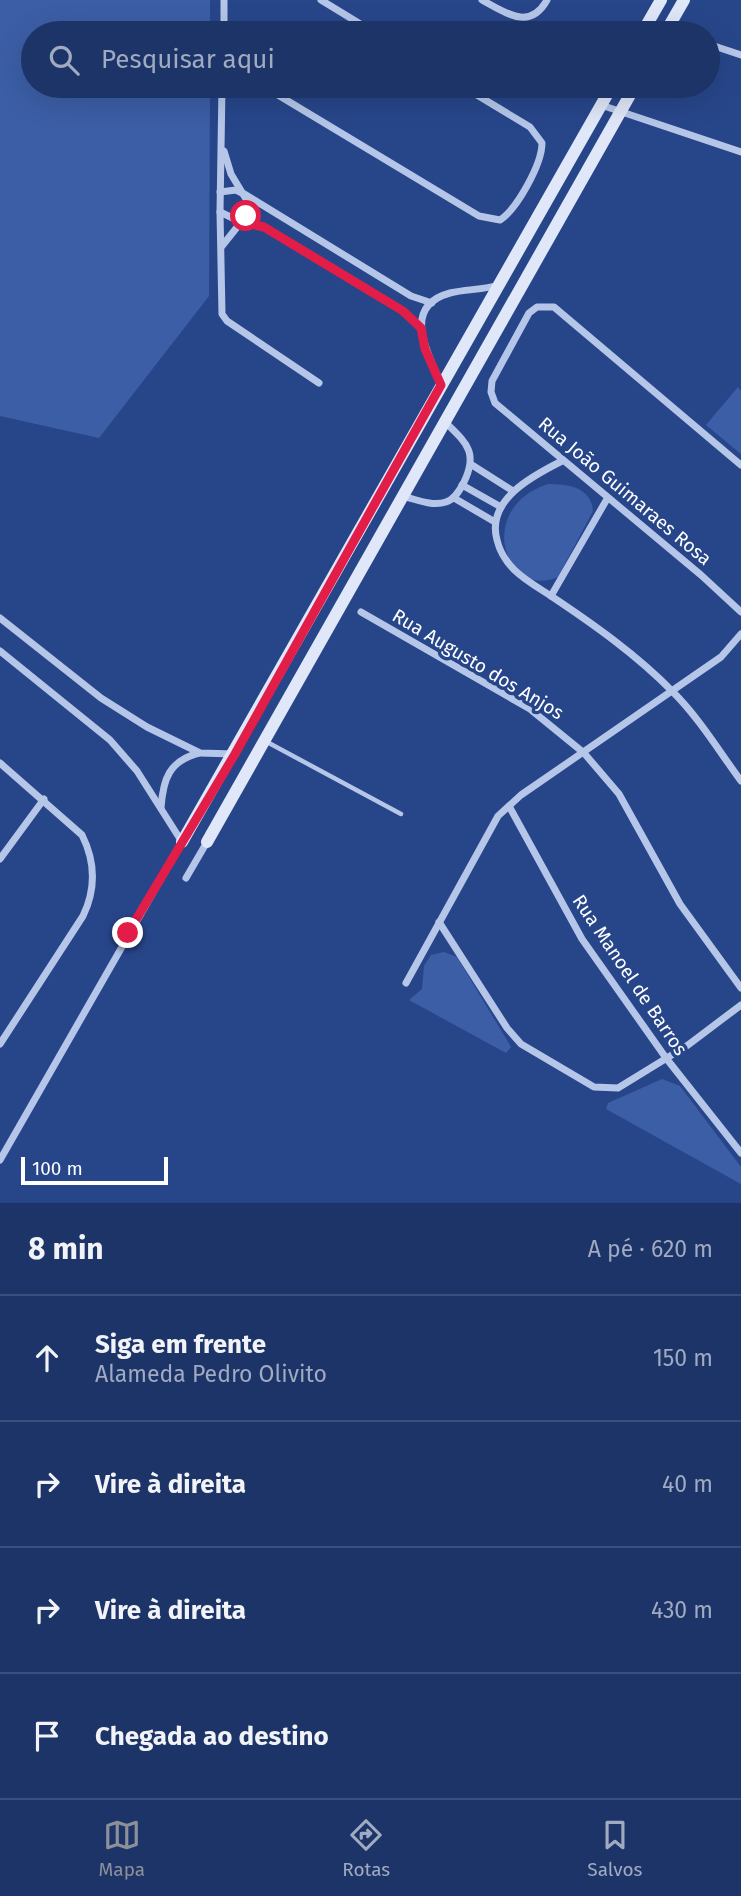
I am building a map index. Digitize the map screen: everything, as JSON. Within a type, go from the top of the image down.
[{"type":"street","points":[[224,21],[225,0]]},
{"type":"street","points":[[321,0],[356,21]]},
{"type":"street","points":[[482,0],[514,18],[534,16],[547,0]]},
{"type":"street","points":[[673,21],[684,0]]},
{"type":"street","points":[[649,21],[659,4],[676,15]]},
{"type":"street","points":[[720,48],[741,55]]},
{"type":"street","points":[[222,98],[219,212],[222,247],[221,304],[228,321],[319,383]]},
{"type":"street","points":[[283,98],[479,216],[500,220],[509,214],[538,165],[542,143],[530,127],[482,98]]},
{"type":"street","points":[[0,1160],[235,754],[330,581],[605,98]]},
{"type":"street","points":[[186,878],[629,98]]},
{"type":"street","points":[[601,105],[620,114],[741,152]]},
{"type":"street","points":[[222,142],[231,174],[246,195],[248,211],[222,247]]},
{"type":"street","points":[[220,192],[236,190],[246,195],[411,296],[432,303]]},
{"type":"street","points":[[219,212],[241,222],[264,227],[403,311],[421,328]]},
{"type":"street","points":[[517,253],[534,263]]},
{"type":"street","points":[[441,385],[425,349],[421,328],[432,303],[449,294],[499,285]]},
{"type":"street","name":"Rua João Guimaraes Rosa","points":[[741,465],[554,307],[537,307],[529,313],[492,381],[491,392],[495,403],[701,575],[741,612]]},
{"type":"street","points":[[401,496],[431,503],[445,503],[454,498],[462,485],[472,465],[469,448],[444,421]]},
{"type":"street","points":[[562,461],[513,491],[501,507],[495,522],[496,540],[510,567],[635,658],[674,692],[741,781]]},
{"type":"street","points":[[472,465],[513,491]]},
{"type":"street","points":[[462,485],[501,507]]},
{"type":"street","points":[[454,498],[495,522]]},
{"type":"street","points":[[551,596],[607,499]]},
{"type":"street","points":[[330,581],[347,591]]},
{"type":"street","name":"Rua Augusto dos Anjos","points":[[361,612],[530,709],[584,753],[619,794],[680,904],[741,988]]},
{"type":"street","points":[[0,618],[101,698],[147,727],[200,753]]},
{"type":"street","points":[[406,983],[489,828],[509,806],[674,692],[721,657],[741,634]]},
{"type":"street","points":[[0,651],[110,740],[138,771],[182,842]]},
{"type":"street","points":[[162,808],[163,790],[170,769],[186,757],[200,753],[235,754]]},
{"type":"street","points":[[0,763],[82,835],[92,862],[92,898],[83,916],[0,1044]]},
{"type":"street","points":[[0,859],[44,799]]},
{"type":"street","name":"Rua Manoel de Barros","points":[[509,806],[582,939],[666,1058],[741,1153]]},
{"type":"street","points":[[198,816],[198,830],[206,842]]},
{"type":"street","points":[[182,842],[206,842]]},
{"type":"street","points":[[439,922],[507,1028],[521,1044],[594,1087],[607,1090],[618,1088],[741,1005]]},
{"type":"lane","points":[[263,740],[401,814]]},
{"type":"shaded area","points":[[0,0],[210,0],[210,21],[21,21],[21,98],[210,98],[209,296],[99,438],[0,416]]},
{"type":"shaded area","points":[[738,387],[741,391],[741,454],[706,425]]},
{"type":"shaded area","points":[[548,484],[577,488],[588,497],[593,511],[558,577],[539,581],[524,576],[512,564],[505,548],[505,530],[511,512],[525,496]]},
{"type":"shaded area","points":[[444,952],[457,957],[511,1047],[506,1053],[409,1000],[422,989],[424,966],[431,955]]},
{"type":"shaded area","points":[[662,1079],[680,1086],[741,1167],[741,1184],[606,1109],[608,1103]]},
{"type":"route","points":[[128,933],[235,754],[441,385],[425,349],[421,328],[403,311],[264,227],[241,222],[246,216]]}]
